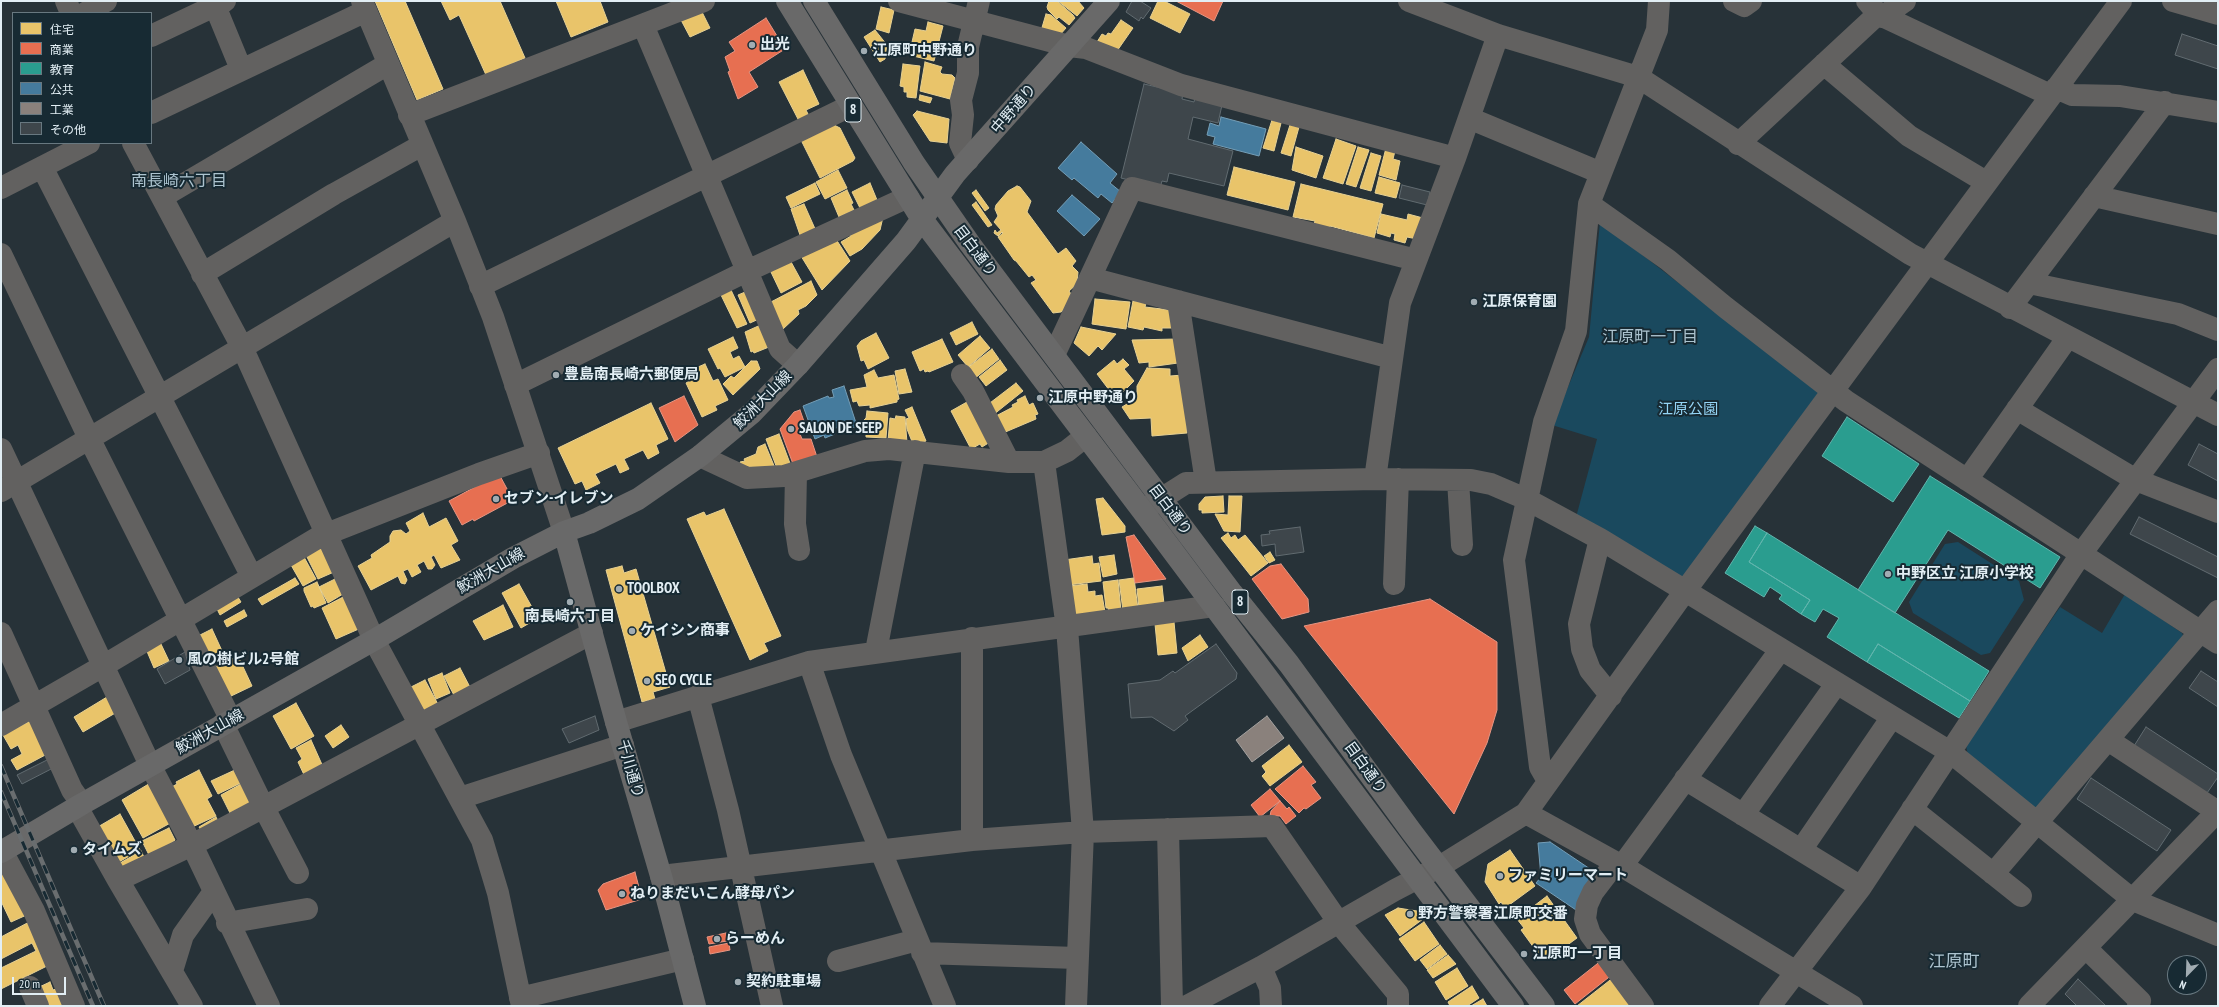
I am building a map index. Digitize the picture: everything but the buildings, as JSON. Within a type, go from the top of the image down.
[{"type":"main road","name":"目白通り","points":[[787,1],[850,106],[921,218],[1214,606],[1513,1006]]},
{"type":"main road","name":"目白通り","points":[[814,1],[937,198],[1161,498],[1289,664],[1544,1006]]},
{"type":"main road","name":"中野通り","points":[[921,218],[968,160],[1109,1]]},
{"type":"main road","name":"鮫洲大山線","points":[[2,851],[79,805],[374,640],[513,558],[564,532],[589,523],[638,499],[700,456],[752,413],[798,365],[906,241],[921,218]]},
{"type":"main road","name":"千川通り","points":[[564,532],[616,722],[661,876],[695,1006]]},
{"type":"street","points":[[66,1],[71,12]]},
{"type":"street","points":[[87,12],[106,1]]},
{"type":"street","points":[[409,115],[704,1]]},
{"type":"street","points":[[899,1],[976,11],[1069,46],[1086,48],[1181,85],[1455,158]]},
{"type":"street","points":[[1409,1],[1444,8],[1498,35],[1638,77],[1738,144],[1910,254],[2010,308],[2218,416]]},
{"type":"street","points":[[1548,781],[1540,767],[1514,560],[1526,499],[1544,422],[1576,331],[1589,204],[1657,30],[1659,1]]},
{"type":"street","points":[[1734,1],[1744,6],[1751,1]]},
{"type":"street","points":[[1738,144],[1824,64],[1876,11],[1905,1]]},
{"type":"street","points":[[1188,1006],[1261,967],[1439,867],[1526,813],[1685,592],[2120,1]]},
{"type":"street","points":[[2173,1],[2218,14]]},
{"type":"street","points":[[152,35],[218,2],[241,69]]},
{"type":"street","points":[[152,113],[364,6],[455,221],[493,317],[564,532]]},
{"type":"street","points":[[968,160],[960,143],[963,116],[961,100],[968,73],[968,47],[976,11]]},
{"type":"street","points":[[1876,11],[2053,92],[2072,96],[2120,96],[2165,102],[2218,112]]},
{"type":"street","points":[[643,25],[780,349],[798,365]]},
{"type":"street","points":[[1376,479],[1400,303],[1455,158],[1498,35]]},
{"type":"street","points":[[162,197],[388,64]]},
{"type":"street","points":[[1824,64],[1909,136],[1986,182]]},
{"type":"street","points":[[2010,308],[2165,102]]},
{"type":"street","points":[[480,286],[850,106]]},
{"type":"street","points":[[1469,118],[1601,173]]},
{"type":"street","points":[[1,188],[87,144]]},
{"type":"street","points":[[134,144],[242,347],[374,640],[482,840],[498,893],[519,1004],[682,959]]},
{"type":"street","points":[[202,274],[334,194],[422,145]]},
{"type":"street","points":[[42,167],[252,577]]},
{"type":"street","points":[[1054,355],[1132,188],[1416,260]]},
{"type":"street","points":[[2094,196],[2218,224]]},
{"type":"street","points":[[515,385],[747,271],[908,197]]},
{"type":"street","points":[[1589,204],[1668,260],[1725,307],[1834,391],[1967,480],[2209,637]]},
{"type":"street","points":[[9,486],[455,221]]},
{"type":"street","points":[[1,254],[89,438],[180,620],[227,722],[263,806],[298,873]]},
{"type":"street","points":[[1090,278],[1392,358]]},
{"type":"street","points":[[2029,282],[2178,314],[2218,330]]},
{"type":"street","points":[[1178,301],[1206,482]]},
{"type":"street","points":[[1967,480],[2068,337]]},
{"type":"street","points":[[1770,1006],[1861,887],[2081,554],[2218,369]]},
{"type":"street","points":[[962,375],[973,391],[1009,462]]},
{"type":"street","points":[[2017,409],[2136,480],[2218,512]]},
{"type":"street","points":[[700,456],[747,478],[784,476],[865,451],[889,449],[1009,462],[1044,462],[1067,451],[1086,436]]},
{"type":"street","points":[[1,449],[9,486],[37,528],[150,765],[192,845],[269,1006]]},
{"type":"street","points":[[876,651],[915,452]]},
{"type":"street","points":[[1,725],[326,534],[479,474],[539,453]]},
{"type":"street","points":[[1044,462],[1067,628],[1083,832],[1076,1006]]},
{"type":"street","points":[[796,473],[795,524],[799,550]]},
{"type":"street","points":[[1142,511],[1186,483],[1398,479],[1458,480],[1491,484],[1526,499],[1600,539],[1950,752],[2133,900],[2218,935]]},
{"type":"street","points":[[1394,584],[1398,479]]},
{"type":"street","points":[[1458,480],[1462,545]]},
{"type":"street","points":[[1600,539],[1580,624],[1582,649],[1590,670],[1611,696]]},
{"type":"street","points":[[616,722],[809,662],[876,651],[972,638],[1067,628],[1214,606]]},
{"type":"street","points":[[1993,874],[2108,740],[2209,637],[2218,611]]},
{"type":"street","points":[[1,633],[33,707],[79,805],[118,880],[192,1006]]},
{"type":"street","points":[[118,880],[192,845],[263,806],[592,633]]},
{"type":"street","points":[[972,638],[972,840]]},
{"type":"street","points":[[1643,1006],[1590,934],[1585,919],[1587,905],[1594,892],[1619,864],[1685,779],[1782,649]]},
{"type":"street","points":[[809,662],[841,755],[945,1006]]},
{"type":"street","points":[[1743,815],[1837,684]]},
{"type":"street","points":[[698,696],[741,866],[772,1006]]},
{"type":"street","points":[[1801,850],[1892,717]]},
{"type":"street","points":[[2030,1006],[2218,812],[2108,740]]},
{"type":"street","points":[[460,798],[623,744]]},
{"type":"street","points":[[1685,779],[1861,887]]},
{"type":"street","points":[[1912,809],[2021,896]]},
{"type":"street","points":[[1526,813],[1619,864],[1852,1006]]},
{"type":"street","points":[[661,876],[879,849],[972,840],[1083,832],[1272,826],[1339,923],[1398,994],[1398,1006]]},
{"type":"street","points":[[1168,829],[1172,1006]]},
{"type":"street","points":[[2,851],[34,911],[74,1006]]},
{"type":"street","points":[[172,971],[183,935],[214,893]]},
{"type":"street","points":[[228,923],[307,909]]},
{"type":"street","points":[[838,961],[920,946],[1077,958]]},
{"type":"street","points":[[2086,948],[2140,1001],[2138,1006]]},
{"type":"street","points":[[1261,967],[1270,988],[1271,1006]]},
{"type":"green space","name":"江原公園","points":[[1600,222],[1819,392],[1683,580],[1575,521],[1597,439],[1552,425],[1589,337]]},
{"type":"green space","points":[[1958,542],[2019,581],[2024,600],[1990,653],[1981,655],[1913,613],[1909,602],[1945,544]]},
{"type":"green space","points":[[2125,594],[2182,633],[2185,640],[2042,808],[2034,809],[1968,756],[1966,745],[2060,607],[2102,633]]},
{"type":"railway","points":[[1,766],[104,1006]]},
{"type":"railway","points":[[1,792],[93,1006]]},
{"type":"place","name":"出光","points":[[752,45]]},
{"type":"place","name":"江原町中野通り","points":[[864,51]]},
{"type":"place","name":"江原保育園","points":[[1474,302]]},
{"type":"place","name":"豊島南長崎六郵便局","points":[[556,375]]},
{"type":"place","name":"江原中野通り","points":[[1040,398]]},
{"type":"place","name":"SALON DE SEEP","points":[[791,429]]},
{"type":"place","name":"セブン-イレブン","points":[[496,499]]},
{"type":"place","name":"中野区立 江原小学校","points":[[1888,574]]},
{"type":"place","name":"TOOLBOX","points":[[619,589]]},
{"type":"place","name":"南長崎六丁目","points":[[570,602]]},
{"type":"place","name":"ケイシン商事","points":[[632,631]]},
{"type":"place","name":"風の樹ビル2号館","points":[[179,660]]},
{"type":"place","name":"SEO CYCLE","points":[[647,681]]},
{"type":"place","name":"タイムズ","points":[[74,850]]},
{"type":"place","name":"ファミリーマート","points":[[1500,876]]},
{"type":"place","name":"ねりまだいこん酵母パン","points":[[622,894]]},
{"type":"place","name":"野方警察署江原町交番","points":[[1410,914]]},
{"type":"place","name":"らーめん","points":[[717,939]]},
{"type":"place","name":"江原町一丁目","points":[[1524,954]]},
{"type":"place","name":"契約駐車場","points":[[738,982]]},
{"type":"district","name":"南長崎六丁目","points":[[179,181]]},
{"type":"district","name":"江原町一丁目","points":[[1650,337]]},
{"type":"district","name":"江原町","points":[[1954,962]]}]
